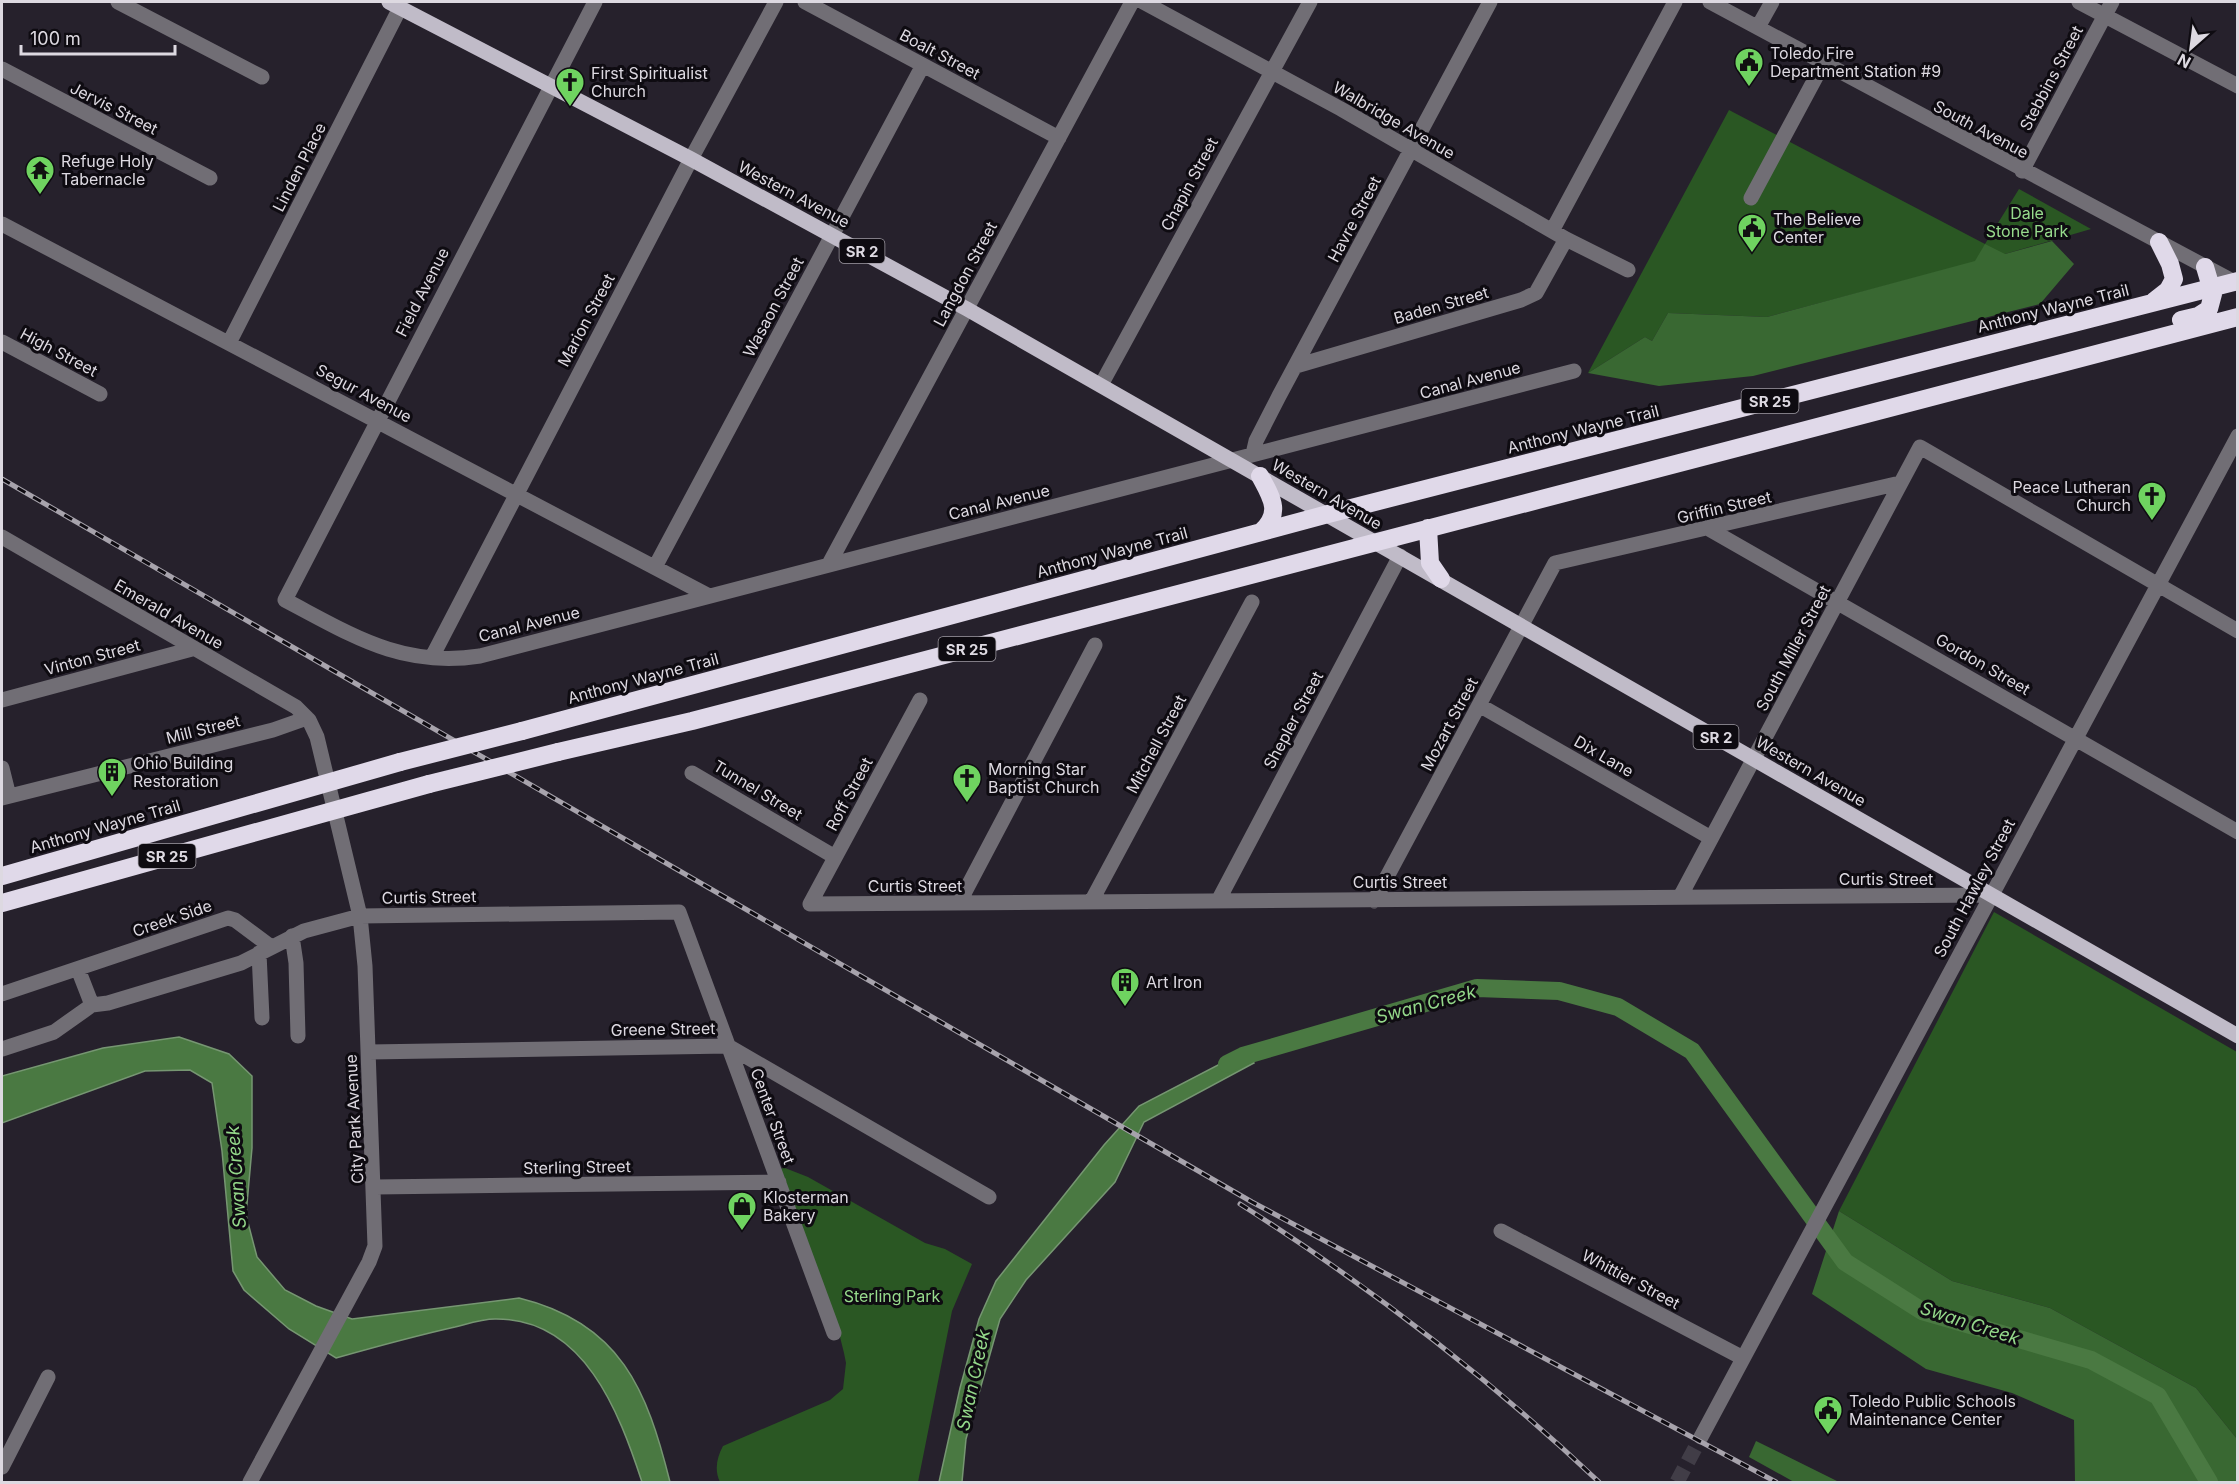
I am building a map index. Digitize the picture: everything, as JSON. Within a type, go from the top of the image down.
[{"type":"highway","points":[[2153,303],[2168,290],[2174,279],[2170,264],[2159,242]]},
{"type":"highway","points":[[2106,351],[2125,335],[2198,316],[2209,309],[2213,294],[2205,267]]},
{"type":"highway","name":"Anthony Wayne Trail","points":[[2,876],[400,762],[1328,514],[2236,282]]},
{"type":"highway","name":"SR 25","points":[[2,903],[429,784],[692,721],[2238,317]]},
{"type":"highway","points":[[1260,476],[1270,495],[1275,513],[1270,524],[1261,532]]},
{"type":"highway","points":[[1428,528],[1430,563],[1441,579]]},
{"type":"main road","name":"Western Avenue","points":[[394,4],[832,234],[967,309],[2238,1036]]},
{"type":"street","points":[[118,2],[262,77]]},
{"type":"street","name":"Field Avenue","points":[[285,600],[549,86],[595,2]]},
{"type":"street","name":"Marion Street","points":[[432,657],[691,159],[776,2]]},
{"type":"street","name":"Boalt Street","points":[[805,2],[1059,138]]},
{"type":"street","name":"Langdon Street","points":[[829,564],[1132,2]]},
{"type":"street","name":"Walbridge Avenue","points":[[1143,2],[1271,70],[1566,239],[1628,270]]},
{"type":"street","name":"Chapin Street","points":[[1101,384],[1310,2]]},
{"type":"street","name":"Havre Street","points":[[1253,454],[1256,441],[1491,2]]},
{"type":"street","points":[[1552,231],[1675,2]]},
{"type":"street","name":"South Avenue","points":[[1710,2],[2022,171],[2236,282]]},
{"type":"street","points":[[1758,27],[1772,2]]},
{"type":"street","points":[[2079,2],[2238,86]]},
{"type":"street","name":"Stebbins Street","points":[[2022,171],[2112,2]]},
{"type":"street","name":"Linden Place","points":[[229,343],[394,4]]},
{"type":"street","points":[[1751,198],[1823,64]]},
{"type":"street","name":"Wasaon Street","points":[[655,567],[923,65]]},
{"type":"street","name":"Jervis Street","points":[[2,69],[210,178]]},
{"type":"street","name":"Segur Avenue","points":[[2,224],[709,596]]},
{"type":"street","name":"Baden Street","points":[[1296,366],[1521,300],[1536,293],[1566,239]]},
{"type":"street","name":"High Street","points":[[2,342],[100,394]]},
{"type":"street","name":"Canal Avenue","points":[[285,600],[386,651],[432,657],[480,656],[1575,371]]},
{"type":"street","name":"South Hawley Street","points":[[1701,1437],[2157,585],[2233,456],[2238,435]]},
{"type":"street","name":"South Miller Street","points":[[1680,897],[1920,447],[2157,585]]},
{"type":"street","name":"Griffin Street","points":[[1555,563],[1900,483]]},
{"type":"street","name":"Gordon Street","points":[[1709,529],[2238,832]]},
{"type":"street","name":"Emerald Avenue","points":[[2,537],[192,649],[296,707],[311,723]]},
{"type":"street","name":"Shepler Street","points":[[1218,901],[1401,556]]},
{"type":"street","name":"Mozart Street","points":[[1374,901],[1555,563]]},
{"type":"street","points":[[2157,585],[2238,631]]},
{"type":"street","name":"Mitchell Street","points":[[1091,902],[1252,602]]},
{"type":"street","points":[[959,903],[1095,645]]},
{"type":"street","name":"Vinton Street","points":[[2,700],[192,649]]},
{"type":"street","name":"Roff Street","points":[[810,904],[920,700]]},
{"type":"street","name":"Dix Lane","points":[[1479,705],[1712,838]]},
{"type":"street","name":"City Park Avenue","points":[[250,1482],[375,1246],[375,1187],[369,1052],[360,916],[311,723]]},
{"type":"street","name":"Mill Street","points":[[5,797],[273,730],[311,723]]},
{"type":"street","points":[[2,768],[5,797]]},
{"type":"street","name":"Tunnel Street","points":[[693,772],[835,857]]},
{"type":"street","name":"Curtis Street","points":[[810,904],[1991,895]]},
{"type":"street","name":"Curtis Street","points":[[360,916],[679,912]]},
{"type":"street","name":"Center Street","points":[[679,912],[834,1333]]},
{"type":"street","points":[[2,1049],[54,1032],[92,1005],[108,1003],[241,963],[292,936],[360,916]]},
{"type":"street","name":"Creek Side","points":[[2,994],[228,918],[235,920],[265,950]]},
{"type":"street","points":[[292,936],[296,963],[298,1036]]},
{"type":"street","points":[[262,1018],[265,950]]},
{"type":"street","points":[[78,969],[92,1005]]},
{"type":"street","name":"Greene Street","points":[[369,1052],[728,1046],[988,1197]]},
{"type":"street","name":"Sterling Street","points":[[375,1187],[779,1182]]},
{"type":"street","name":"Whittier Street","points":[[1501,1231],[1743,1358]]},
{"type":"street","points":[[2,1467],[48,1377]]},
{"type":"green space","name":"Dale Stone Park","points":[[1729,110],[1985,244],[2019,189],[2091,229],[1767,317],[1668,313],[1652,341],[1645,337],[1588,373]]},
{"type":"green space","points":[[1994,912],[2237,1052],[2237,1439],[2196,1388],[2050,1308],[1952,1281],[1839,1211]]},
{"type":"green space","name":"Sterling Park","points":[[785,1168],[808,1177],[925,1243],[945,1249],[972,1264],[952,1311],[918,1482],[720,1482],[717,1464],[723,1446],[830,1400],[843,1389],[846,1363],[837,1325],[776,1169]]},
{"type":"shaded area","points":[[2052,241],[2074,264],[2040,304],[1753,376],[1659,386],[1588,373],[1645,337],[1652,341],[1668,313],[1767,317],[1975,261],[1985,244],[2005,254]]},
{"type":"shaded area","points":[[1839,1211],[1952,1281],[2050,1308],[2196,1388],[2237,1439],[2237,1482],[2075,1482],[2074,1420],[2012,1393],[1926,1369],[1812,1294]]},
{"type":"shaded area","points":[[1756,1441],[1839,1482],[1794,1482],[1749,1457]]},
{"type":"water","points":[[179,1037],[229,1054],[252,1076],[252,1148],[246,1215],[257,1257],[285,1290],[316,1306],[352,1319],[519,1298],[554,1309],[582,1324],[606,1343],[624,1365],[639,1390],[651,1418],[670,1482],[642,1482],[622,1427],[609,1399],[593,1374],[575,1352],[552,1334],[526,1323],[495,1319],[480,1321],[336,1358],[289,1329],[244,1290],[233,1271],[222,1151],[212,1083],[190,1070],[145,1071],[2,1123],[2,1076],[103,1048]]},
{"type":"water","points":[[1245,1051],[1254,1063],[1144,1122],[1115,1182],[1026,1280],[1000,1319],[966,1439],[962,1482],[939,1482],[960,1388],[979,1319],[996,1281],[1104,1145],[1139,1106]]},
{"type":"waterway","name":"Swan Creek","points":[[1227,1064],[1243,1056],[1477,988],[1559,991],[1618,1007],[1692,1051],[1845,1262],[1922,1311],[2091,1360],[2158,1396],[2209,1482]]},
{"type":"tunnel","points":[[1677,1482],[1701,1437]]},
{"type":"railway","points":[[2,479],[1252,1202],[1776,1482]]},
{"type":"railway","points":[[1240,1204],[1335,1267],[1426,1334],[1514,1406],[1599,1482]]},
{"type":"place","name":"Toledo Fire Department Station #9","points":[[1749,88]]},
{"type":"place","name":"First Spiritualist Church","points":[[570,108]]},
{"type":"place","name":"Refuge Holy Tabernacle","points":[[40,196]]},
{"type":"place","name":"The Believe Center","points":[[1752,254]]},
{"type":"place","name":"Peace Lutheran Church","points":[[2152,522]]},
{"type":"place","name":"Ohio Building Restoration","points":[[112,798]]},
{"type":"place","name":"Morning Star Baptist Church","points":[[967,804]]},
{"type":"place","name":"Art Iron","points":[[1125,1008]]},
{"type":"place","name":"Klosterman Bakery","points":[[742,1232]]},
{"type":"place","name":"Toledo Public Schools Maintenance Center","points":[[1828,1436]]}]
